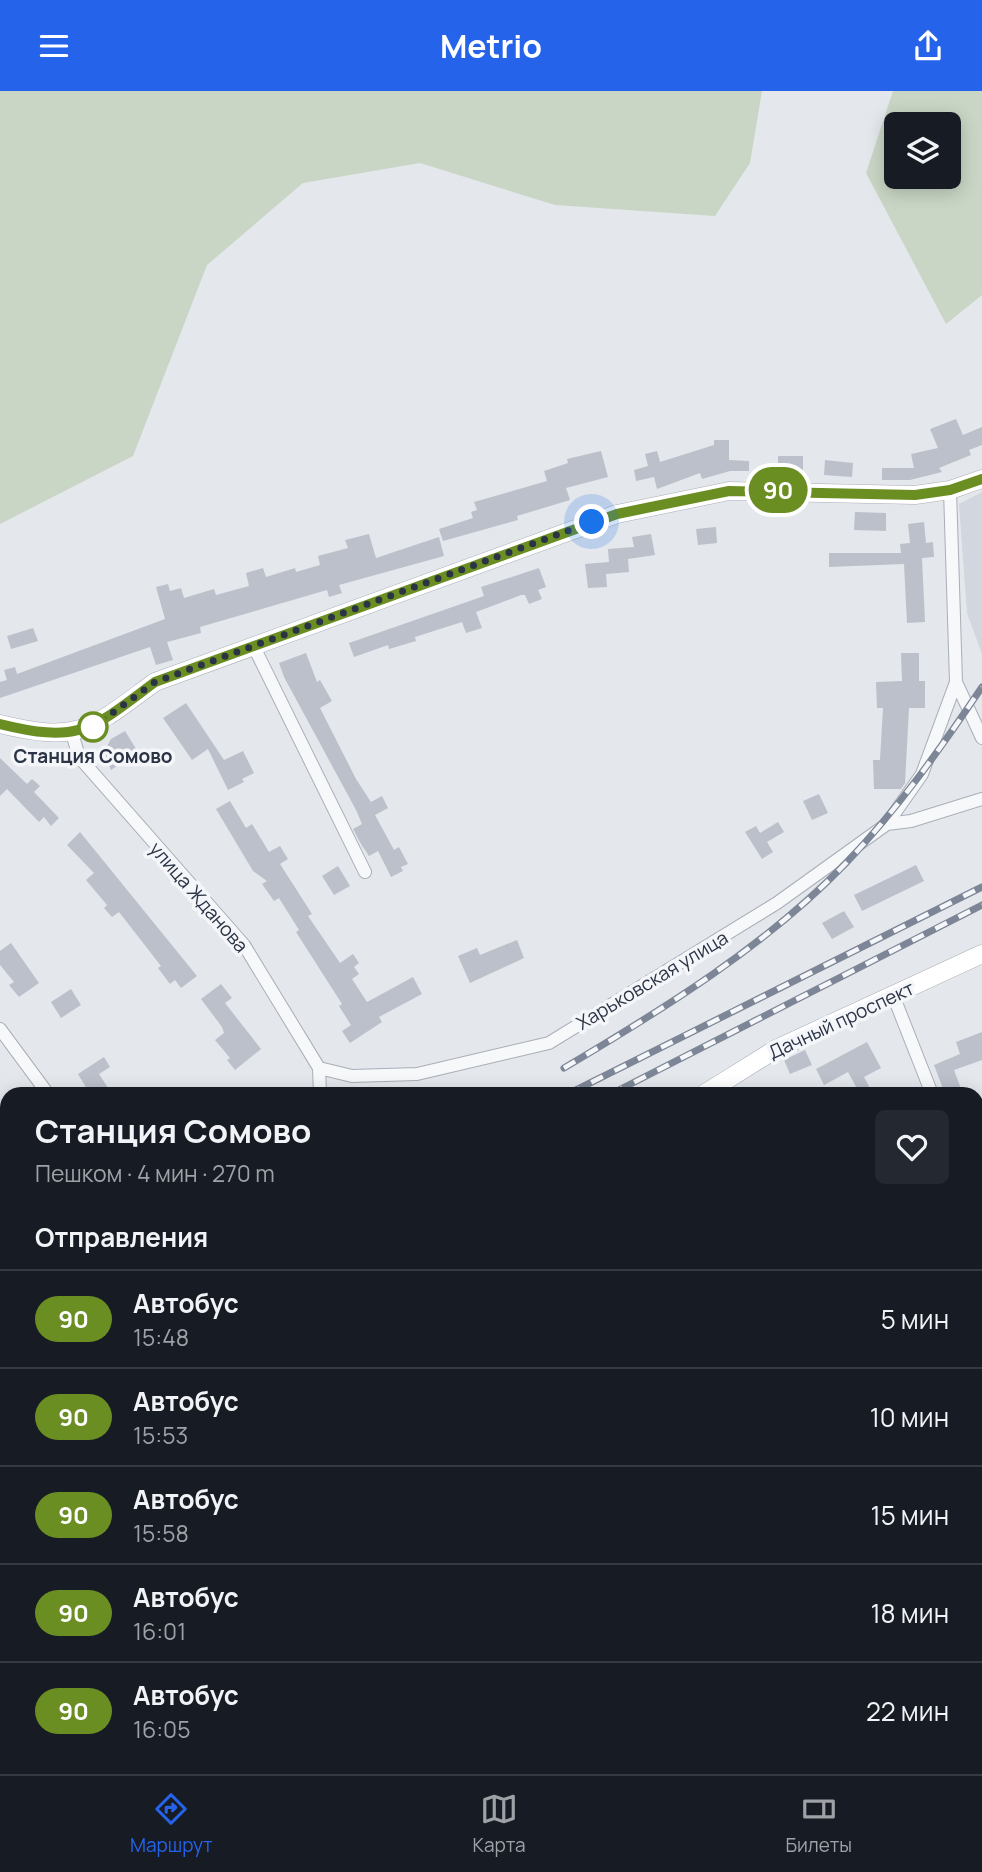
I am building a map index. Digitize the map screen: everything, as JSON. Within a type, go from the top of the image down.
[{"type":"street","points":[[0,724],[72,733],[101,722],[155,682],[472,569],[568,530],[695,496],[763,490],[915,495],[950,490],[982,479]]},
{"type":"street","points":[[887,824],[922,774],[956,682],[950,490]]},
{"type":"street","points":[[254,647],[365,872]]},
{"type":"street","points":[[956,682],[982,738]]},
{"type":"street","name":"улица Жданова","points":[[72,733],[79,757],[244,945],[319,1068]]},
{"type":"street","name":"Харьковская улица","points":[[319,1068],[352,1076],[417,1074],[549,1043],[777,903],[887,824],[911,821],[982,799]]},
{"type":"street","name":"Дачный проспект","points":[[715,1087],[776,1049],[982,954]]},
{"type":"street","points":[[893,995],[929,1087]]},
{"type":"street","points":[[0,1029],[43,1087]]},
{"type":"street","points":[[319,1068],[320,1087]]},
{"type":"shaded area","points":[[982,492],[982,654],[967,613],[959,504]]},
{"type":"green space","points":[[0,91],[762,91],[750,163],[715,216],[555,205],[420,163],[303,183],[207,265],[133,456],[0,524]]},
{"type":"green space","points":[[893,91],[982,91],[982,295],[946,324],[866,173],[884,118],[884,189],[961,189],[961,112],[886,112]]},
{"type":"building","points":[[956,419],[963,435],[982,427],[982,445],[969,450],[971,455],[939,468],[942,472],[910,480],[882,480],[882,468],[914,468],[911,454],[938,448],[930,429]]},
{"type":"building","points":[[714,440],[729,440],[729,460],[749,461],[749,471],[730,471],[702,479],[700,473],[657,489],[654,477],[636,481],[634,470],[648,466],[645,454],[657,451],[660,462],[714,445]]},
{"type":"building","points":[[601,451],[608,477],[566,488],[570,500],[517,516],[518,520],[443,541],[439,529],[473,518],[471,512],[477,510],[474,502],[547,481],[544,471],[568,463],[567,459]]},
{"type":"building","points":[[778,456],[803,456],[803,471],[778,471]]},
{"type":"building","points":[[825,460],[853,463],[852,477],[824,475]]},
{"type":"building","points":[[855,512],[886,513],[886,531],[854,530]]},
{"type":"building","points":[[924,522],[926,543],[933,542],[934,557],[922,558],[925,622],[907,623],[904,564],[829,567],[829,553],[901,553],[900,544],[910,543],[908,524]]},
{"type":"building","points":[[716,527],[717,543],[698,545],[696,529]]},
{"type":"building","points":[[369,534],[376,558],[439,537],[444,556],[339,585],[342,593],[329,597],[327,590],[200,627],[201,633],[167,642],[173,660],[156,665],[150,647],[0,698],[0,682],[7,680],[4,670],[15,667],[17,674],[165,619],[156,587],[168,584],[170,591],[181,588],[184,598],[214,589],[216,595],[249,586],[246,573],[263,568],[266,577],[295,568],[296,572],[320,565],[318,556],[348,548],[345,540]]},
{"type":"building","points":[[651,534],[655,555],[628,559],[629,572],[606,574],[607,587],[588,588],[585,564],[609,562],[608,549],[634,547],[632,537]]},
{"type":"building","points":[[539,568],[546,587],[538,590],[542,599],[529,604],[525,595],[521,595],[476,612],[482,628],[466,633],[462,622],[415,637],[416,641],[389,649],[388,645],[354,657],[349,643],[484,596],[481,587]]},
{"type":"building","points":[[33,628],[38,641],[11,649],[7,636]]},
{"type":"building","points":[[306,653],[317,682],[320,680],[332,701],[320,708],[356,779],[371,802],[382,796],[388,808],[375,815],[394,850],[399,847],[408,864],[401,867],[403,871],[391,877],[378,851],[369,856],[361,844],[353,829],[362,824],[356,810],[284,677],[279,663]]},
{"type":"building","points":[[901,653],[919,653],[919,681],[925,681],[925,708],[909,708],[905,783],[901,789],[874,789],[873,760],[880,760],[883,708],[877,708],[876,682],[902,681]]},
{"type":"building","points":[[186,703],[224,760],[243,751],[254,773],[242,779],[244,782],[228,790],[208,749],[192,760],[163,718]]},
{"type":"building","points":[[125,731],[138,752],[111,770],[106,758],[106,748],[111,739]]},
{"type":"building","points":[[0,758],[27,784],[32,779],[40,786],[34,792],[59,818],[51,826],[44,817],[39,822],[7,789],[0,796]]},
{"type":"building","points":[[819,794],[828,813],[812,820],[803,801]]},
{"type":"building","points":[[230,801],[246,828],[252,824],[269,852],[280,846],[288,859],[280,864],[312,914],[308,916],[340,963],[353,954],[359,963],[354,967],[359,974],[352,979],[367,1002],[413,977],[422,994],[379,1017],[382,1022],[350,1043],[342,1031],[351,1025],[339,1006],[342,1004],[296,932],[299,930],[279,898],[274,901],[262,884],[267,881],[253,871],[216,809]]},
{"type":"building","points":[[778,822],[784,832],[767,842],[773,852],[762,859],[745,832],[756,826],[760,833]]},
{"type":"building","points":[[80,832],[197,976],[181,988],[175,980],[170,984],[158,968],[161,966],[119,912],[112,917],[104,908],[107,905],[86,880],[94,873],[67,845]]},
{"type":"building","points":[[916,865],[924,881],[862,911],[854,895]]},
{"type":"building","points":[[338,866],[350,886],[334,895],[322,876]]},
{"type":"building","points":[[844,911],[854,927],[832,939],[822,923]]},
{"type":"building","points":[[517,940],[524,958],[470,983],[458,956],[477,948],[480,955]]},
{"type":"building","points":[[11,943],[39,983],[19,997],[9,985],[14,982],[0,965],[0,951]]},
{"type":"building","points":[[221,984],[232,998],[225,1003],[261,1049],[235,1070],[227,1060],[230,1058],[215,1040],[224,1033],[222,1027],[201,999]]},
{"type":"building","points":[[71,989],[81,1005],[61,1018],[51,1002]]},
{"type":"building","points":[[982,1032],[982,1060],[954,1070],[960,1087],[942,1087],[934,1065],[960,1054],[956,1042]]},
{"type":"building","points":[[867,1042],[881,1068],[864,1077],[869,1087],[856,1087],[848,1072],[824,1085],[816,1069]]},
{"type":"building","points":[[805,1050],[812,1065],[790,1074],[784,1060]]},
{"type":"building","points":[[104,1057],[110,1067],[99,1074],[107,1087],[86,1087],[78,1074]]},
{"type":"railway","points":[[564,1068],[712,975],[782,922],[815,893],[865,843],[901,800],[982,687]]},
{"type":"railway","points":[[582,1087],[982,887]]},
{"type":"railway","points":[[625,1087],[982,905]]},
{"type":"bus line","name":"90","points":[[0,724],[72,733],[92,727],[155,682],[472,569],[519,548],[617,514],[729,491],[915,495],[950,490],[982,479]]},
{"type":"place","name":"Станция Сомово","points":[[93,727]]},
{"type":"route","points":[[93,727],[155,682],[472,569],[519,548],[592,522]]}]
